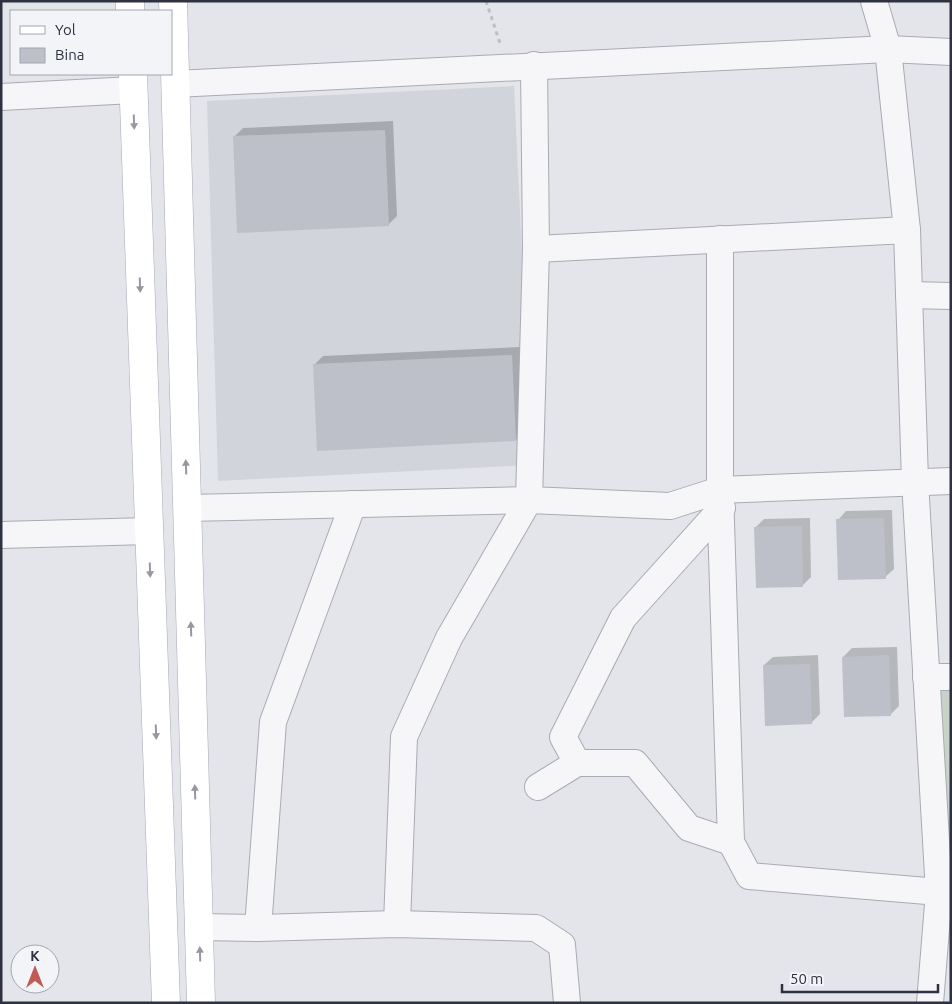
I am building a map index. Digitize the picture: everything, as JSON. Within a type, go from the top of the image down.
[{"type":"main road","points":[[173,1],[201,1003]]},
{"type":"main road","points":[[133,82],[166,1003]]},
{"type":"street","points":[[874,1],[888,50],[907,230],[915,481],[938,677],[945,892],[930,1003]]},
{"type":"street","points":[[175,84],[508,66],[888,50],[951,52]]},
{"type":"street","points":[[398,924],[404,737],[449,638],[529,500],[536,249],[534,65]]},
{"type":"street","points":[[1,97],[133,82]]},
{"type":"street","points":[[536,249],[907,230]]},
{"type":"street","points":[[720,239],[721,499],[731,842],[749,876],[945,892]]},
{"type":"street","points":[[909,296],[951,296]]},
{"type":"street","points":[[187,508],[529,500],[670,506],[721,499],[915,481],[951,481]]},
{"type":"street","points":[[577,763],[563,737],[623,618],[721,499]]},
{"type":"street","points":[[258,928],[273,722],[353,504]]},
{"type":"street","points":[[1,535],[149,531]]},
{"type":"street","points":[[538,787],[577,763],[635,763],[689,828],[731,842]]},
{"type":"street","points":[[199,927],[258,928],[398,924],[536,928],[562,945],[567,1003]]},
{"type":"path","points":[[486,1],[508,66]]},
{"type":"shaded area","points":[[514,86],[532,465],[218,481],[207,101]]},
{"type":"green space","points":[[941,691],[951,691],[951,863],[947,862]]},
{"type":"building","points":[[385,130],[389,226],[237,233],[233,136]]},
{"type":"building","points":[[512,355],[516,441],[317,451],[313,364]]},
{"type":"building","points":[[884,518],[886,579],[838,580],[836,519]]},
{"type":"building","points":[[802,526],[803,587],[756,588],[754,527]]},
{"type":"building","points":[[889,655],[891,716],[844,717],[842,657]]},
{"type":"building","points":[[810,664],[812,724],[765,726],[763,665]]}]
